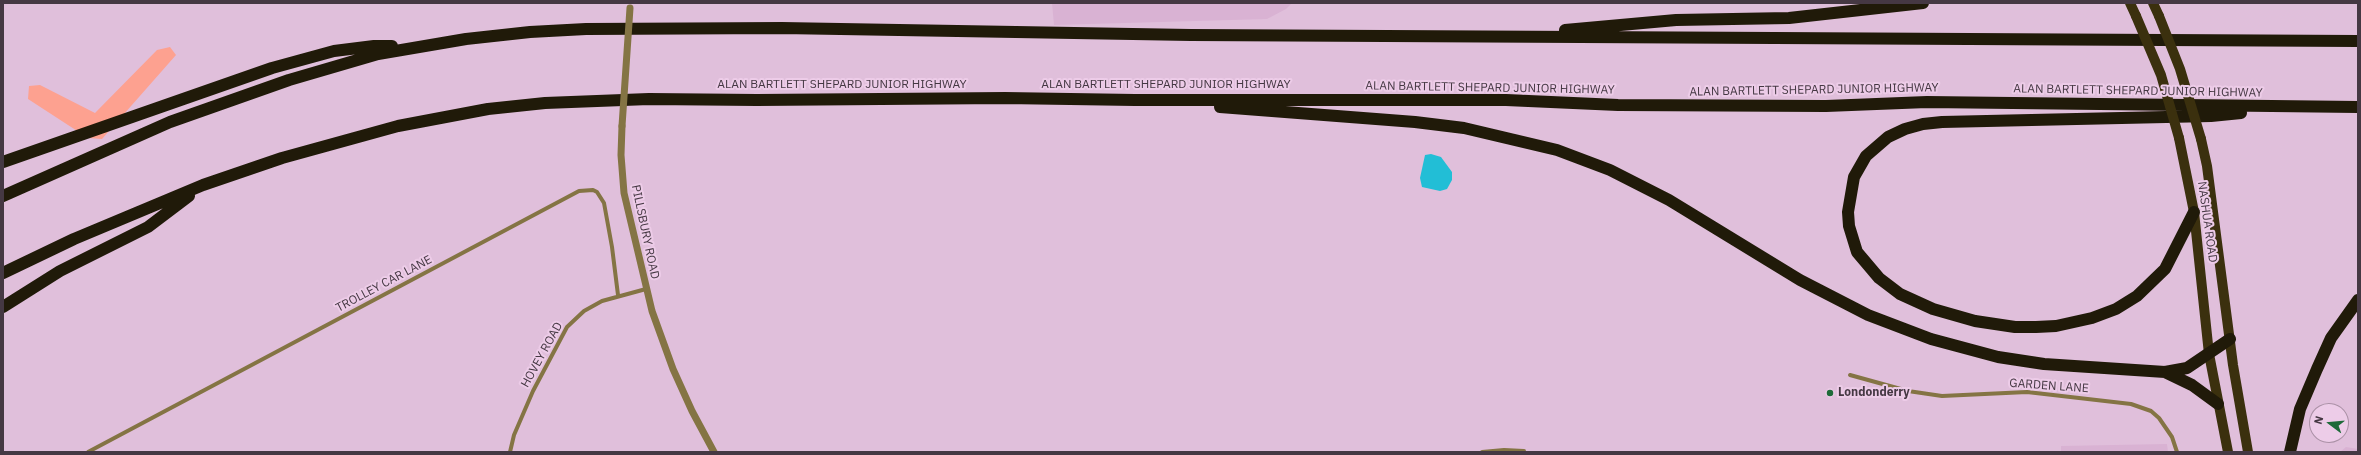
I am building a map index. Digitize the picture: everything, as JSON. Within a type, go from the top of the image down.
[{"type":"highway","points":[[1487,36],[1676,20],[1789,18],[1922,3]]},
{"type":"highway","points":[[3,196],[163,125],[232,99],[289,80],[378,54],[466,39],[586,29],[782,28],[1078,34],[2358,41]]},
{"type":"highway","points":[[3,162],[272,68],[334,51],[374,46],[420,47]]},
{"type":"highway","name":"ALAN BARTLETT SHEPARD JUNIOR HIGHWAY","points":[[3,273],[74,239],[203,184],[304,152],[398,126],[474,111],[545,103],[649,99],[757,100],[1005,98],[1135,100],[1490,100],[1618,105],[1818,106],[1927,102],[2306,108],[2358,107]]},
{"type":"highway","points":[[1135,100],[1415,122],[1483,131],[1530,142],[1610,170],[1645,187],[1827,295],[1906,330],[1961,348],[2018,361],[2164,372],[2187,368],[2230,339]]},
{"type":"highway","points":[[2194,212],[2165,269],[2137,296],[2116,309],[2092,318],[2056,326],[2036,327],[2015,327],[1968,319],[1933,309],[1900,294],[1879,278],[1857,252],[1849,226],[1848,212],[1854,177],[1866,156],[1888,137],[1905,129],[1923,124],[1985,121],[2211,116],[2306,108]]},
{"type":"highway","points":[[3,307],[60,271],[148,227],[203,184]]},
{"type":"highway","points":[[2290,452],[2300,409],[2320,362],[2331,338],[2358,300]]},
{"type":"highway","points":[[2164,372],[2192,385],[2218,404]]},
{"type":"main road","name":"NASHUA ROAD","points":[[2130,3],[2161,75],[2179,138],[2194,212],[2209,354],[2228,452]]},
{"type":"main road","name":"NASHUA ROAD","points":[[2153,3],[2180,70],[2208,166],[2230,339],[2248,452]]},
{"type":"street","name":"PILLSBURY ROAD","points":[[630,6],[621,155],[624,193],[646,289],[658,332],[692,411],[714,452]]},
{"type":"street","name":"TROLLEY CAR LANE","points":[[88,452],[579,191],[593,190],[597,192],[604,203],[612,247],[618,295]]},
{"type":"street","name":"HOVEY ROAD","points":[[510,452],[514,435],[533,391],[567,327],[584,311],[618,295],[646,289]]},
{"type":"street","name":"GARDEN LANE","points":[[1850,375],[1908,391],[1942,396],[2027,392],[2131,404],[2151,411],[2159,418],[2172,437],[2177,452]]},
{"type":"street","points":[[1482,452],[1504,450],[1524,451]]},
{"type":"shaded area","points":[[1052,3],[1292,3],[1286,9],[1267,19],[1054,25]]},
{"type":"shaded area","points":[[170,47],[176,55],[102,139],[88,138],[28,99],[29,86],[40,85],[95,113],[157,50]]},
{"type":"shaded area","points":[[2167,444],[2168,452],[2061,452],[2061,446]]},
{"type":"shaded area","points":[[2346,447],[2358,449],[2358,452],[2340,452]]},
{"type":"water","points":[[1431,154],[1441,157],[1452,172],[1452,180],[1447,189],[1440,191],[1422,187],[1420,178],[1425,155]]},
{"type":"place","name":"Londonderry","points":[[1830,393]]}]
